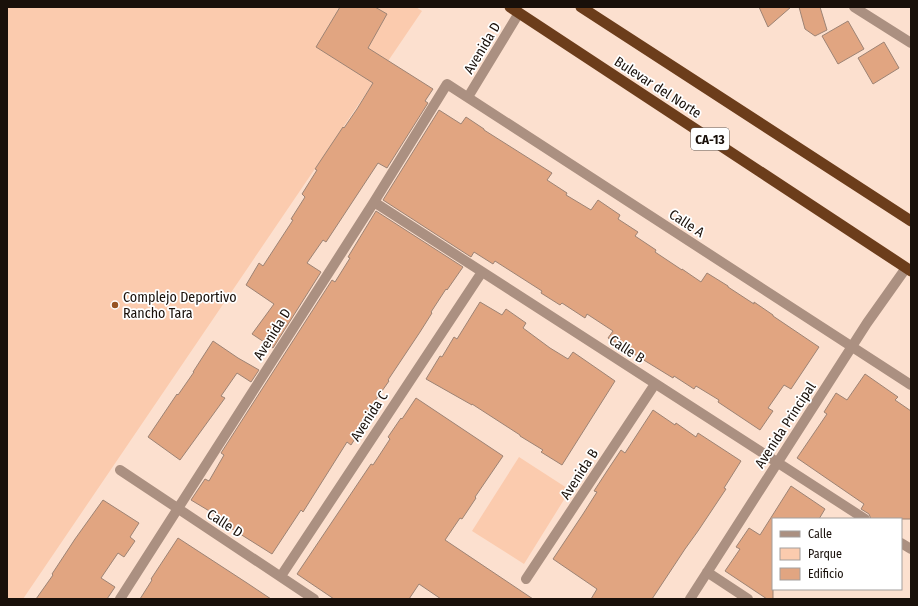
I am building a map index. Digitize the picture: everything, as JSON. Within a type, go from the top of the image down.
[{"type":"highway","name":"Bulevar del Norte","points":[[510,7],[909,270]]},
{"type":"highway","name":"Bulevar del Norte","points":[[581,7],[911,221]]},
{"type":"street","points":[[854,7],[911,43]]},
{"type":"street","name":"Avenida D","points":[[468,97],[519,13]]},
{"type":"street","name":"Avenida D","points":[[120,599],[374,202],[447,84]]},
{"type":"street","name":"Calle A","points":[[447,84],[911,385]]},
{"type":"street","name":"Calle B","points":[[374,202],[862,518]]},
{"type":"street","name":"Avenida Principal","points":[[690,599],[867,323],[909,270]]},
{"type":"street","name":"Avenida C","points":[[281,576],[482,272]]},
{"type":"street","name":"Avenida B","points":[[526,579],[655,384]]},
{"type":"street","name":"Calle D","points":[[120,470],[314,599]]},
{"type":"street","points":[[902,544],[911,549]]},
{"type":"street","points":[[707,572],[748,599]]},
{"type":"green space","name":"Complejo Deportivo Rancho Tara","points":[[7,7],[416,7],[422,11],[23,599],[7,599]]},
{"type":"green space","points":[[519,457],[570,490],[524,564],[472,531]]},
{"type":"building","points":[[340,7],[375,7],[387,14],[368,48],[433,89],[425,101],[428,103],[387,168],[378,163],[326,242],[323,240],[307,263],[321,272],[273,348],[252,334],[274,304],[246,285],[259,263],[263,266],[293,220],[291,219],[305,197],[302,194],[317,170],[315,169],[357,109],[373,83],[316,47]]},
{"type":"building","points":[[759,7],[791,7],[768,27]]},
{"type":"building","points":[[799,7],[820,7],[827,30],[815,36],[805,29]]},
{"type":"building","points":[[848,21],[864,49],[838,64],[822,36]]},
{"type":"building","points":[[884,42],[899,68],[873,84],[858,58]]},
{"type":"building","points":[[439,110],[461,124],[466,117],[552,173],[547,180],[567,193],[566,195],[591,210],[598,200],[620,215],[618,219],[638,232],[635,236],[656,250],[655,252],[682,270],[701,282],[707,273],[754,304],[754,302],[819,347],[791,389],[784,385],[768,408],[773,411],[760,430],[718,402],[719,400],[696,386],[694,389],[674,376],[673,378],[608,338],[613,331],[587,314],[585,318],[562,303],[560,305],[541,293],[542,291],[495,261],[493,264],[474,252],[471,257],[383,200]]},
{"type":"building","points":[[376,211],[463,267],[447,290],[446,289],[388,380],[389,381],[375,401],[378,403],[351,445],[347,442],[303,512],[301,510],[272,554],[229,527],[231,524],[191,500],[205,479],[209,481],[224,455],[221,453],[332,280],[335,282],[350,258],[348,257]]},
{"type":"building","points":[[480,302],[502,315],[506,309],[526,323],[523,328],[550,348],[568,359],[573,352],[615,381],[562,465],[541,452],[543,450],[472,404],[426,379],[454,337],[457,339]]},
{"type":"building","points":[[213,341],[259,370],[251,382],[237,373],[221,396],[225,398],[180,460],[148,437],[194,372]]},
{"type":"building","points":[[865,374],[898,397],[895,400],[911,411],[911,519],[871,518],[869,514],[861,509],[864,504],[797,458],[827,414],[824,412],[836,393],[847,400]]},
{"type":"building","points":[[416,398],[503,456],[462,519],[460,518],[445,540],[533,599],[441,599],[419,584],[409,599],[334,599],[297,574],[371,464],[373,465],[390,439],[388,437]]},
{"type":"building","points":[[653,410],[675,425],[676,423],[696,437],[698,433],[741,461],[724,488],[726,489],[652,599],[591,599],[597,589],[553,559],[597,492],[594,491],[621,450],[625,453]]},
{"type":"building","points":[[791,486],[825,509],[820,518],[772,518],[773,599],[767,599],[725,571],[740,549],[736,547],[749,528],[760,535]]},
{"type":"building","points":[[103,500],[139,523],[130,537],[135,541],[124,557],[118,553],[101,578],[115,587],[107,599],[36,599],[75,539]]},
{"type":"building","points":[[178,538],[271,599],[140,599],[152,580],[151,579]]},
{"type":"place","name":"Complejo Deportivo Rancho Tara","points":[[115,305]]}]
